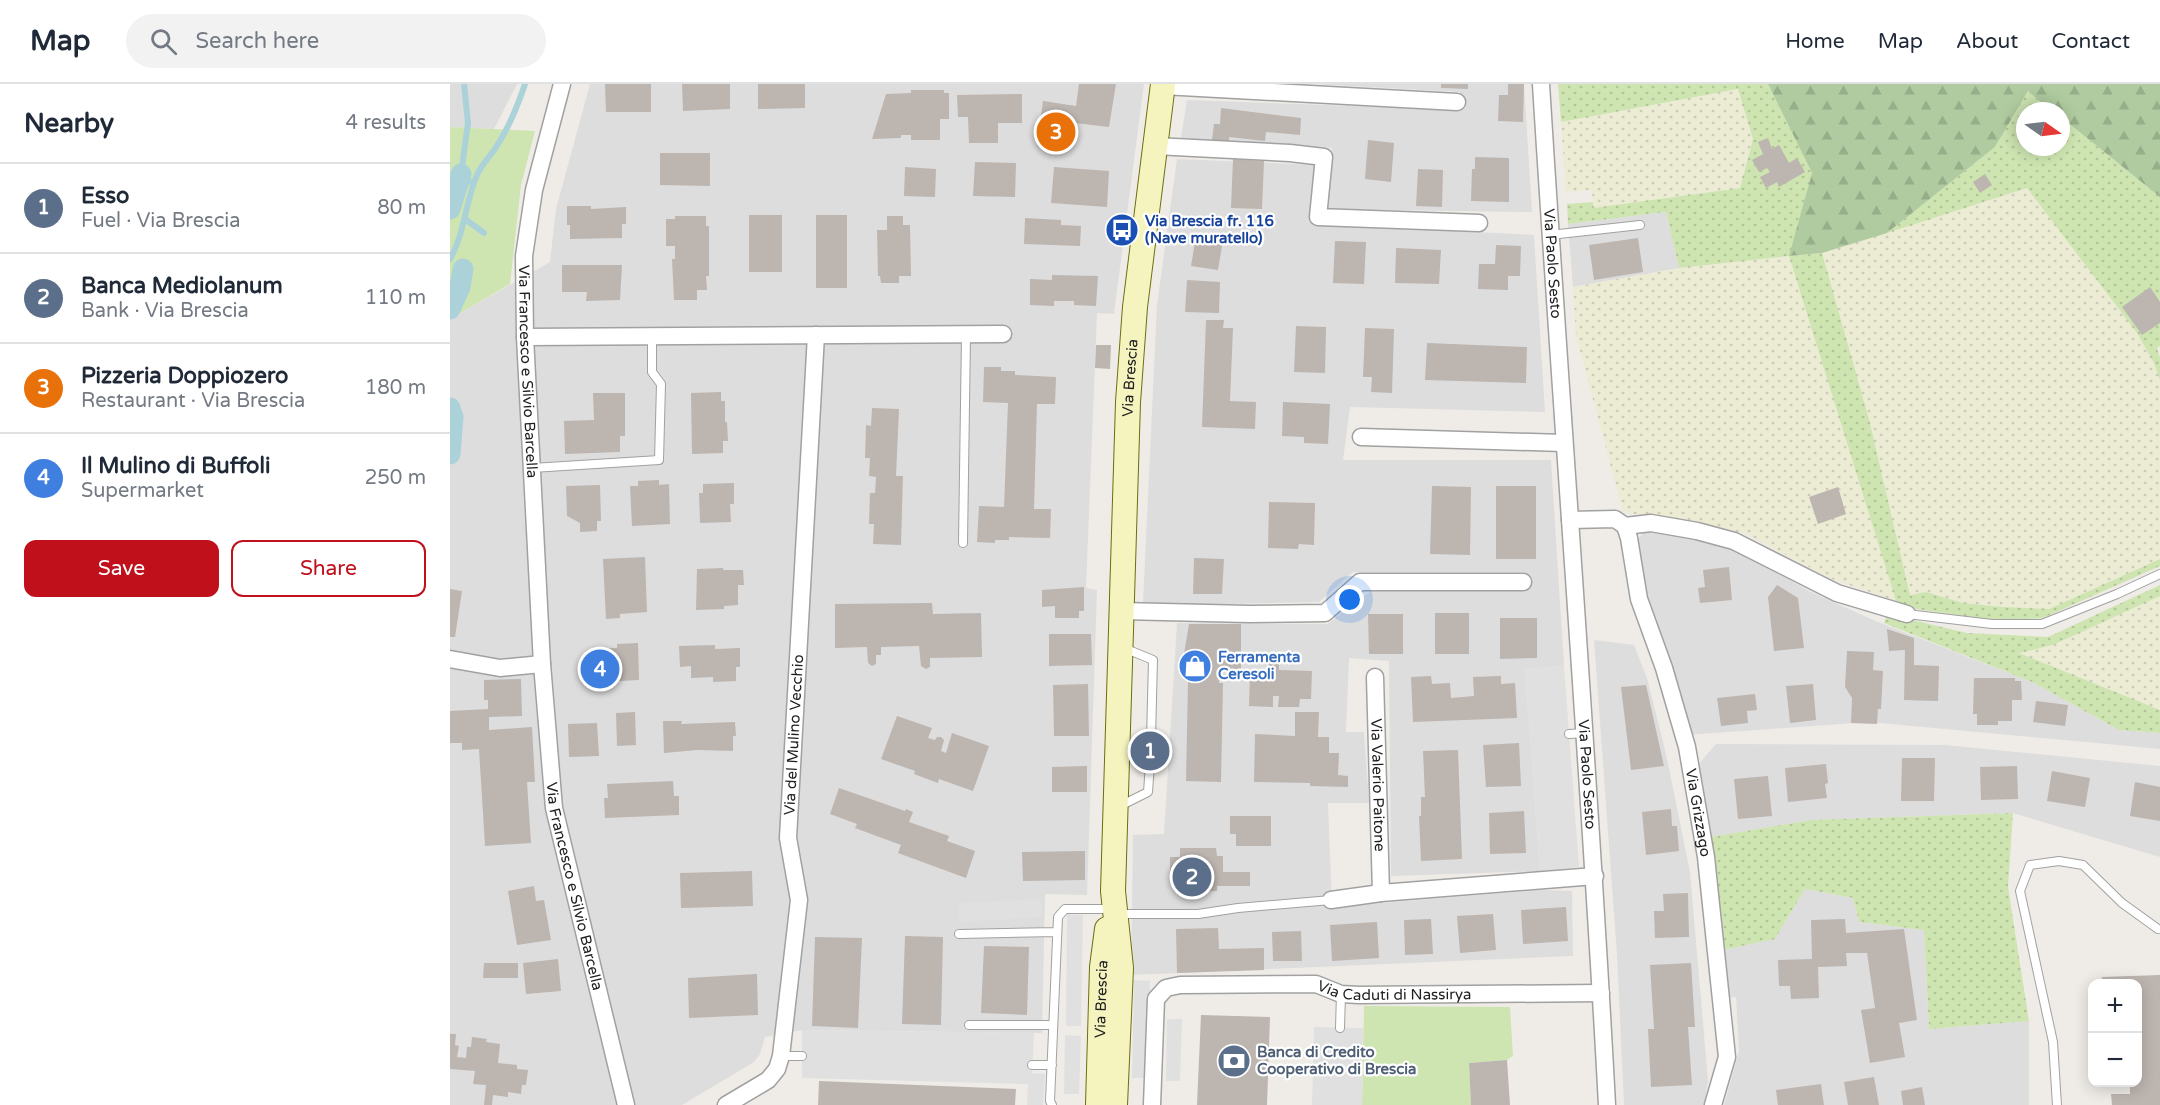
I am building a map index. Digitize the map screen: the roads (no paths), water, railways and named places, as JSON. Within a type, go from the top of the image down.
[{"type":"main road","name":"Via Brescia","points":[[1098,1105],[1102,967],[1112,905],[1128,402],[1135,307],[1163,85]]},
{"type":"main road","name":"Via Brescia","points":[[1112,905],[1120,968],[1115,1105]]},
{"type":"street","name":"Via Francesco e Silvio Barcella","points":[[562,84],[534,190],[524,256],[525,337],[542,663],[554,808],[626,1105]]},
{"type":"street","name":"Via Paolo Sesto","points":[[1541,84],[1563,443],[1570,520],[1577,734],[1595,876],[1607,1105]]},
{"type":"street","name":"Via Brescia","points":[[1163,85],[1456,102]]},
{"type":"street","points":[[1155,146],[1324,157],[1318,217],[1479,223]]},
{"type":"street","points":[[525,337],[1003,334]]},
{"type":"street","name":"Via del Mulino Vecchio","points":[[726,1105],[768,1080],[777,1069],[782,1056],[799,900],[788,838],[816,335]]},
{"type":"street","points":[[1361,437],[1563,443]]},
{"type":"street","points":[[1570,520],[1615,519],[1625,526],[1652,523],[1697,531],[1734,541],[1838,593],[1906,614]]},
{"type":"street","name":"Via Grizzago","points":[[1625,526],[1639,599],[1664,668],[1687,747],[1706,857],[1727,1057],[1713,1105]]},
{"type":"street","points":[[1121,611],[1325,613],[1360,582],[1523,582]]},
{"type":"street","points":[[450,659],[500,668],[542,663]]},
{"type":"street","name":"Via Valerio Paitone","points":[[1375,677],[1381,893]]},
{"type":"street","points":[[1331,900],[1557,874],[1595,876]]},
{"type":"street","name":"Via Caduti di Nassirya","points":[[1152,1105],[1156,999],[1166,988],[1180,985],[1317,984],[1341,994],[1601,993]]},
{"type":"lane","points":[[1550,236],[1640,225]]},
{"type":"lane","points":[[963,543],[966,335]]},
{"type":"lane","points":[[532,468],[659,460],[661,384],[652,372],[652,336]]},
{"type":"lane","points":[[1906,614],[1992,624],[2042,624],[2160,574]]},
{"type":"lane","points":[[1120,646],[1153,660],[1151,739]]},
{"type":"lane","points":[[1115,809],[1148,792],[1150,764]]},
{"type":"lane","points":[[2057,1105],[2053,1042],[2020,891],[2030,865],[2059,861],[2083,865],[2122,903],[2158,929]]},
{"type":"lane","points":[[1052,1105],[1050,1102],[1057,932],[1058,917],[1065,909],[1112,905],[1198,914],[1331,900]]},
{"type":"lane","points":[[959,934],[1057,932]]},
{"type":"lane","points":[[1340,1028],[1341,994]]},
{"type":"lane","points":[[969,1025],[1053,1025]]},
{"type":"lane","points":[[782,1056],[802,1056]]},
{"type":"lane","points":[[1032,1065],[1052,1065]]},
{"type":"waterway","points":[[464,84],[468,123],[461,174],[473,184]]},
{"type":"waterway","points":[[450,259],[459,239],[477,175],[506,130],[525,84]]},
{"type":"waterway","points":[[450,209],[461,174]]},
{"type":"waterway","points":[[465,219],[484,233]]},
{"type":"waterway","points":[[450,309],[460,287],[463,269]]},
{"type":"waterway","points":[[450,408],[453,417],[450,454]]},
{"type":"place","name":"Pizzeria Doppiozero","points":[[1056,132]]},
{"type":"place","name":"Via Brescia fr. 116 (Nave muratello)","points":[[1122,230]]},
{"type":"place","name":"Ferramenta Ceresoli","points":[[1195,666]]},
{"type":"place","name":"Il Mulino di Buffoli","points":[[600,669]]},
{"type":"place","name":"Esso","points":[[1150,751]]},
{"type":"place","name":"Banca Mediolanum","points":[[1192,877]]},
{"type":"place","name":"Banca di Credito Cooperativo di Brescia","points":[[1234,1061]]}]
